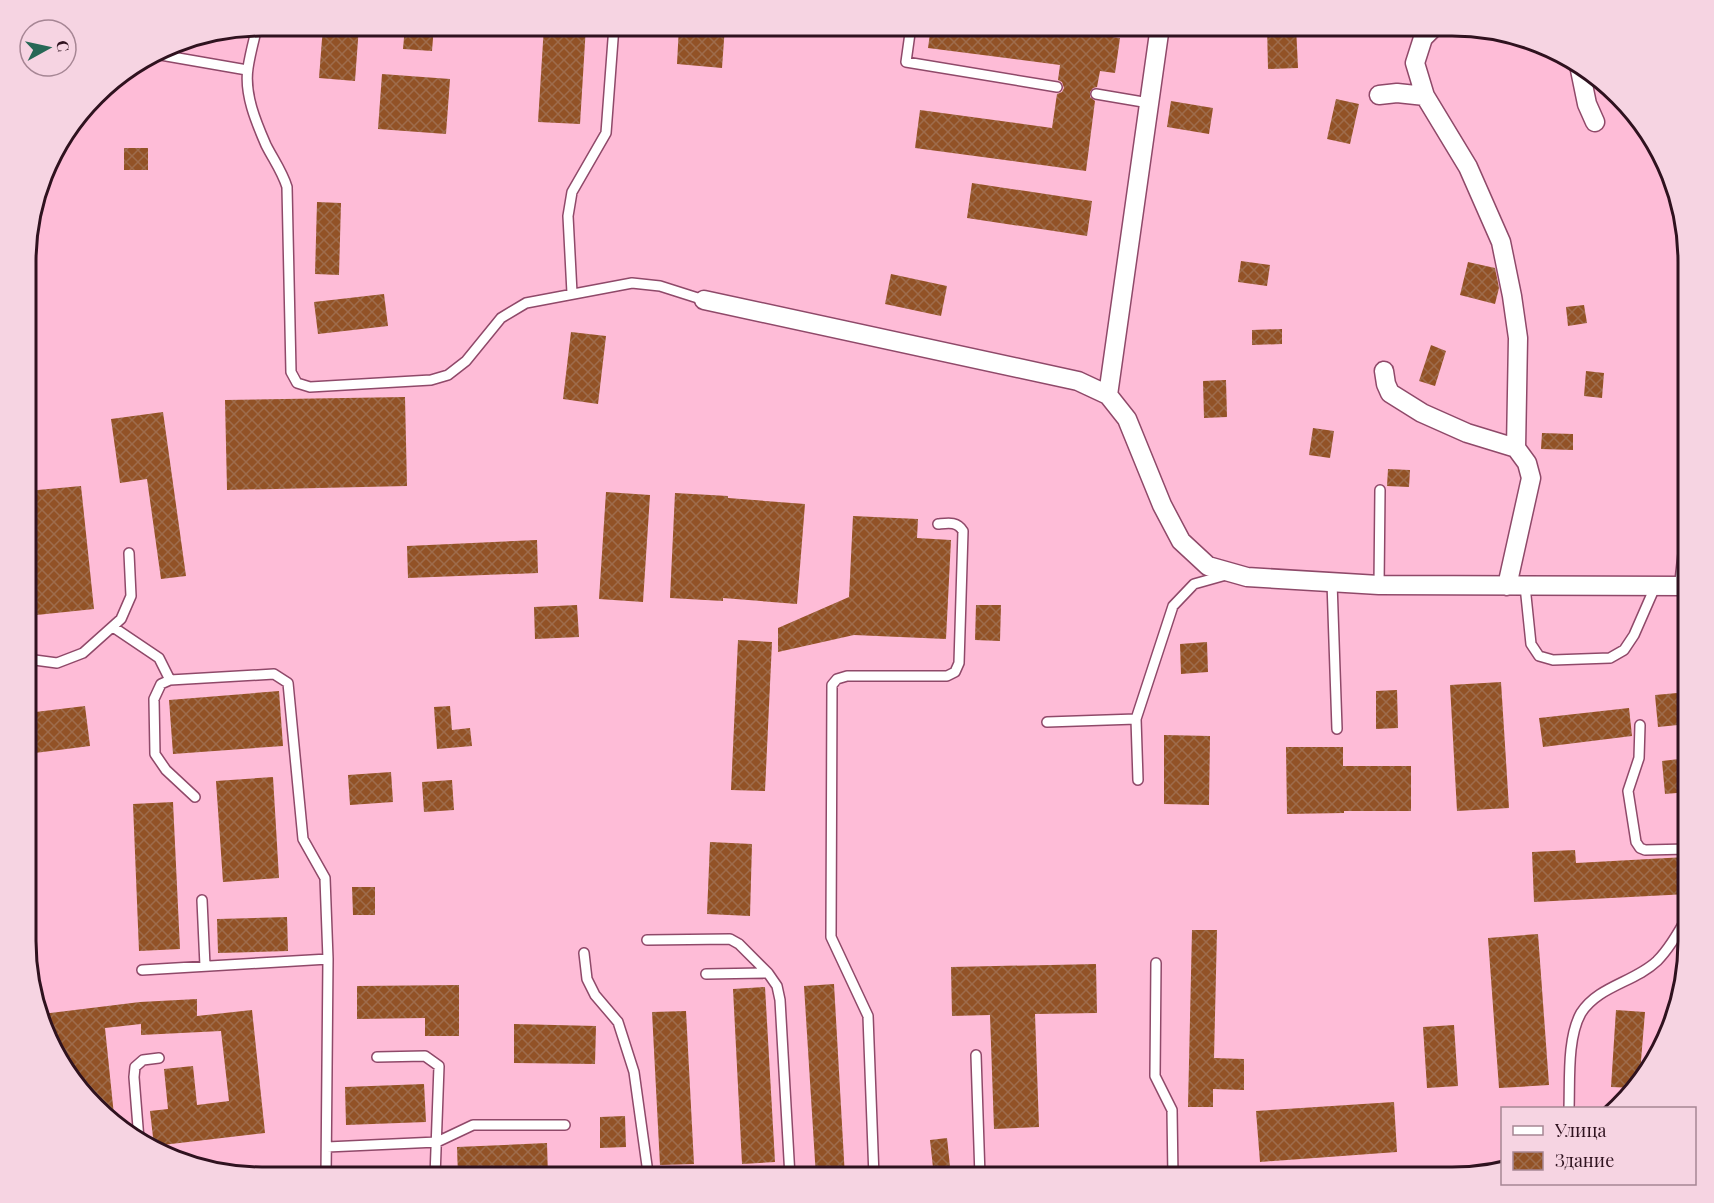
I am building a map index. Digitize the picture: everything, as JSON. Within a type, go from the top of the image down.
[{"type":"street","points":[[1108,395],[1159,36]]},
{"type":"street","points":[[1425,36],[1414,63],[1425,96],[1468,167],[1501,242],[1518,338],[1516,448]]},
{"type":"street","points":[[1581,77],[1587,104],[1595,122]]},
{"type":"street","points":[[1379,95],[1397,93],[1425,96]]},
{"type":"street","points":[[704,300],[1078,381],[1108,395],[1127,419],[1162,505],[1181,541],[1208,566],[1234,574],[1247,577],[1380,585],[1678,586]]},
{"type":"street","points":[[1384,371],[1390,393],[1422,413],[1467,433],[1516,448],[1527,462],[1531,478],[1516,586]]},
{"type":"lane","points":[[255,36],[247,70],[254,117],[267,148],[281,170],[287,187],[291,372],[297,383],[310,387],[431,380],[448,375],[466,361],[501,318],[526,303],[572,293],[632,283],[660,286],[704,300]]},
{"type":"lane","points":[[572,293],[568,216],[572,192],[606,133],[613,36]]},
{"type":"lane","points":[[910,36],[906,62],[1057,87]]},
{"type":"lane","points":[[168,56],[247,70]]},
{"type":"lane","points":[[1096,94],[1149,103]]},
{"type":"lane","points":[[1380,490],[1380,585]]},
{"type":"lane","points":[[874,1167],[868,1016],[831,937],[832,685],[837,679],[847,676],[947,676],[955,672],[958,663],[963,531],[954,523],[938,524]]},
{"type":"lane","points":[[36,660],[57,663],[84,652],[121,620],[131,596],[129,553]]},
{"type":"lane","points":[[1138,780],[1136,719],[1173,606],[1194,584],[1234,574]]},
{"type":"lane","points":[[1332,582],[1337,729]]},
{"type":"lane","points":[[1516,586],[1531,644],[1539,656],[1554,660],[1610,658],[1624,650],[1634,635],[1655,587]]},
{"type":"lane","points":[[113,627],[159,658],[170,680]]},
{"type":"lane","points":[[195,797],[166,770],[155,754],[154,699],[162,684],[170,680],[274,674],[288,683],[303,839],[325,878],[328,959],[326,1167]]},
{"type":"lane","points":[[1047,722],[1136,719]]},
{"type":"lane","points":[[1640,725],[1639,758],[1628,791],[1636,842],[1640,848],[1646,850],[1678,849]]},
{"type":"lane","points":[[202,900],[205,966]]},
{"type":"lane","points":[[1569,1107],[1571,1045],[1582,1013],[1601,994],[1628,980],[1656,961],[1678,929]]},
{"type":"lane","points":[[647,940],[730,939],[739,944],[768,973],[777,986],[780,1000],[789,1167]]},
{"type":"lane","points":[[584,953],[587,979],[595,995],[618,1022],[634,1072],[647,1167]]},
{"type":"lane","points":[[142,970],[328,959]]},
{"type":"lane","points":[[1156,963],[1155,1076],[1172,1110],[1173,1167]]},
{"type":"lane","points":[[706,974],[768,973]]},
{"type":"lane","points":[[976,1054],[980,1167]]},
{"type":"lane","points":[[377,1057],[425,1056],[439,1066],[436,1167]]},
{"type":"lane","points":[[138,1130],[135,1067],[143,1060],[159,1058]]},
{"type":"lane","points":[[327,1147],[437,1142],[473,1125],[565,1125]]},
{"type":"building","points":[[322,36],[358,36],[355,81],[319,78]]},
{"type":"building","points":[[404,36],[433,36],[432,51],[403,49]]},
{"type":"building","points":[[543,36],[585,36],[580,124],[538,122]]},
{"type":"building","points":[[678,36],[724,36],[722,68],[677,64]]},
{"type":"building","points":[[930,36],[1104,36],[1120,38],[1115,73],[1100,71],[1097,87],[1090,92],[1090,97],[1095,101],[1086,171],[915,148],[920,110],[1052,128],[1057,94],[1064,88],[1062,82],[1058,80],[1060,65],[928,48]]},
{"type":"building","points":[[1267,36],[1296,36],[1298,68],[1268,69]]},
{"type":"building","points":[[382,74],[450,79],[446,134],[378,129]]},
{"type":"building","points":[[1336,99],[1359,104],[1350,144],[1327,139]]},
{"type":"building","points":[[1171,101],[1213,108],[1209,134],[1167,127]]},
{"type":"building","points":[[124,148],[148,148],[148,170],[124,170]]},
{"type":"building","points":[[972,183],[1092,201],[1087,236],[967,218]]},
{"type":"building","points":[[317,202],[341,203],[339,275],[315,274]]},
{"type":"building","points":[[1241,261],[1270,265],[1267,286],[1238,282]]},
{"type":"building","points":[[1468,262],[1495,268],[1499,288],[1495,304],[1460,295]]},
{"type":"building","points":[[891,274],[947,286],[941,316],[885,304]]},
{"type":"building","points":[[384,294],[388,326],[318,334],[314,302]]},
{"type":"building","points":[[1584,305],[1587,323],[1568,326],[1566,307]]},
{"type":"building","points":[[1282,329],[1282,344],[1252,345],[1252,330]]},
{"type":"building","points":[[571,332],[606,336],[598,404],[563,399]]},
{"type":"building","points":[[1431,345],[1446,351],[1435,386],[1419,381]]},
{"type":"building","points":[[1586,371],[1604,373],[1602,398],[1584,396]]},
{"type":"building","points":[[1226,380],[1227,417],[1204,418],[1203,381]]},
{"type":"building","points":[[405,397],[407,486],[227,490],[225,400]]},
{"type":"building","points":[[163,412],[186,576],[161,579],[147,479],[120,483],[111,419]]},
{"type":"building","points":[[1313,428],[1334,431],[1330,458],[1309,455]]},
{"type":"building","points":[[1542,433],[1573,434],[1573,450],[1541,449]]},
{"type":"building","points":[[1388,469],[1410,470],[1409,487],[1387,486]]},
{"type":"building","points":[[81,486],[94,609],[36,615],[36,490]]},
{"type":"building","points":[[606,492],[650,495],[643,602],[599,599]]},
{"type":"building","points":[[675,493],[805,504],[797,604],[723,598],[723,601],[670,598]]},
{"type":"building","points":[[853,516],[918,519],[917,538],[951,540],[946,639],[854,635],[778,652],[778,628],[849,597]]},
{"type":"building","points":[[537,540],[538,573],[408,578],[407,546]]},
{"type":"building","points":[[577,605],[579,637],[535,639],[534,607]]},
{"type":"building","points":[[976,605],[1001,605],[1000,641],[975,640]]},
{"type":"building","points":[[738,640],[772,642],[765,791],[731,790]]},
{"type":"building","points":[[1207,642],[1208,672],[1181,674],[1180,644]]},
{"type":"building","points":[[1501,682],[1509,808],[1457,811],[1450,685]]},
{"type":"building","points":[[1397,690],[1398,728],[1376,729],[1376,691]]},
{"type":"building","points":[[279,691],[283,746],[173,754],[169,700]]},
{"type":"building","points":[[1678,693],[1678,725],[1658,727],[1655,695]]},
{"type":"building","points":[[85,706],[90,746],[36,753],[36,712]]},
{"type":"building","points":[[450,706],[452,730],[470,728],[472,746],[437,749],[434,707]]},
{"type":"building","points":[[1629,708],[1632,736],[1543,747],[1539,718]]},
{"type":"building","points":[[1164,735],[1210,736],[1209,805],[1164,804]]},
{"type":"building","points":[[1286,747],[1343,747],[1343,766],[1411,766],[1411,811],[1287,814]]},
{"type":"building","points":[[1678,759],[1678,793],[1665,794],[1662,761]]},
{"type":"building","points":[[391,772],[393,802],[350,805],[348,775]]},
{"type":"building","points":[[273,777],[279,878],[223,882],[216,781]]},
{"type":"building","points":[[452,780],[454,810],[424,812],[422,782]]},
{"type":"building","points":[[173,802],[180,949],[139,951],[133,804]]},
{"type":"building","points":[[710,842],[752,844],[750,916],[707,914]]},
{"type":"building","points":[[1575,850],[1576,863],[1678,857],[1678,895],[1534,902],[1532,852]]},
{"type":"building","points":[[352,887],[375,887],[375,915],[353,915]]},
{"type":"building","points":[[287,917],[288,951],[218,953],[217,919]]},
{"type":"building","points":[[1192,930],[1217,930],[1214,1058],[1244,1059],[1244,1090],[1213,1089],[1213,1107],[1188,1107]]},
{"type":"building","points":[[1538,934],[1549,1085],[1499,1088],[1488,938]]},
{"type":"building","points":[[1096,964],[1097,1013],[1035,1014],[1039,1127],[994,1129],[990,1015],[952,1016],[951,967]]},
{"type":"building","points":[[834,984],[844,1167],[815,1167],[804,986]]},
{"type":"building","points":[[459,985],[459,1036],[425,1036],[425,1018],[357,1019],[357,986]]},
{"type":"building","points":[[765,987],[775,1162],[742,1164],[733,989]]},
{"type":"building","points":[[197,999],[197,1016],[252,1010],[265,1133],[164,1145],[153,1139],[150,1111],[168,1109],[164,1069],[193,1066],[197,1105],[229,1101],[221,1031],[141,1035],[141,1024],[105,1028],[114,1111],[102,1101],[66,1054],[48,1013],[140,1002]]},
{"type":"building","points":[[1616,1010],[1645,1012],[1641,1065],[1624,1088],[1611,1087]]},
{"type":"building","points":[[686,1011],[694,1164],[660,1165],[652,1012]]},
{"type":"building","points":[[514,1024],[596,1026],[595,1064],[514,1063]]},
{"type":"building","points":[[1454,1025],[1458,1086],[1427,1088],[1423,1027]]},
{"type":"building","points":[[424,1084],[426,1122],[346,1125],[345,1087]]},
{"type":"building","points":[[1394,1102],[1397,1152],[1260,1162],[1256,1111]]},
{"type":"building","points":[[625,1116],[626,1147],[600,1148],[600,1117]]},
{"type":"building","points":[[947,1138],[950,1167],[933,1167],[930,1140]]},
{"type":"building","points":[[547,1143],[548,1167],[458,1167],[457,1147]]}]
